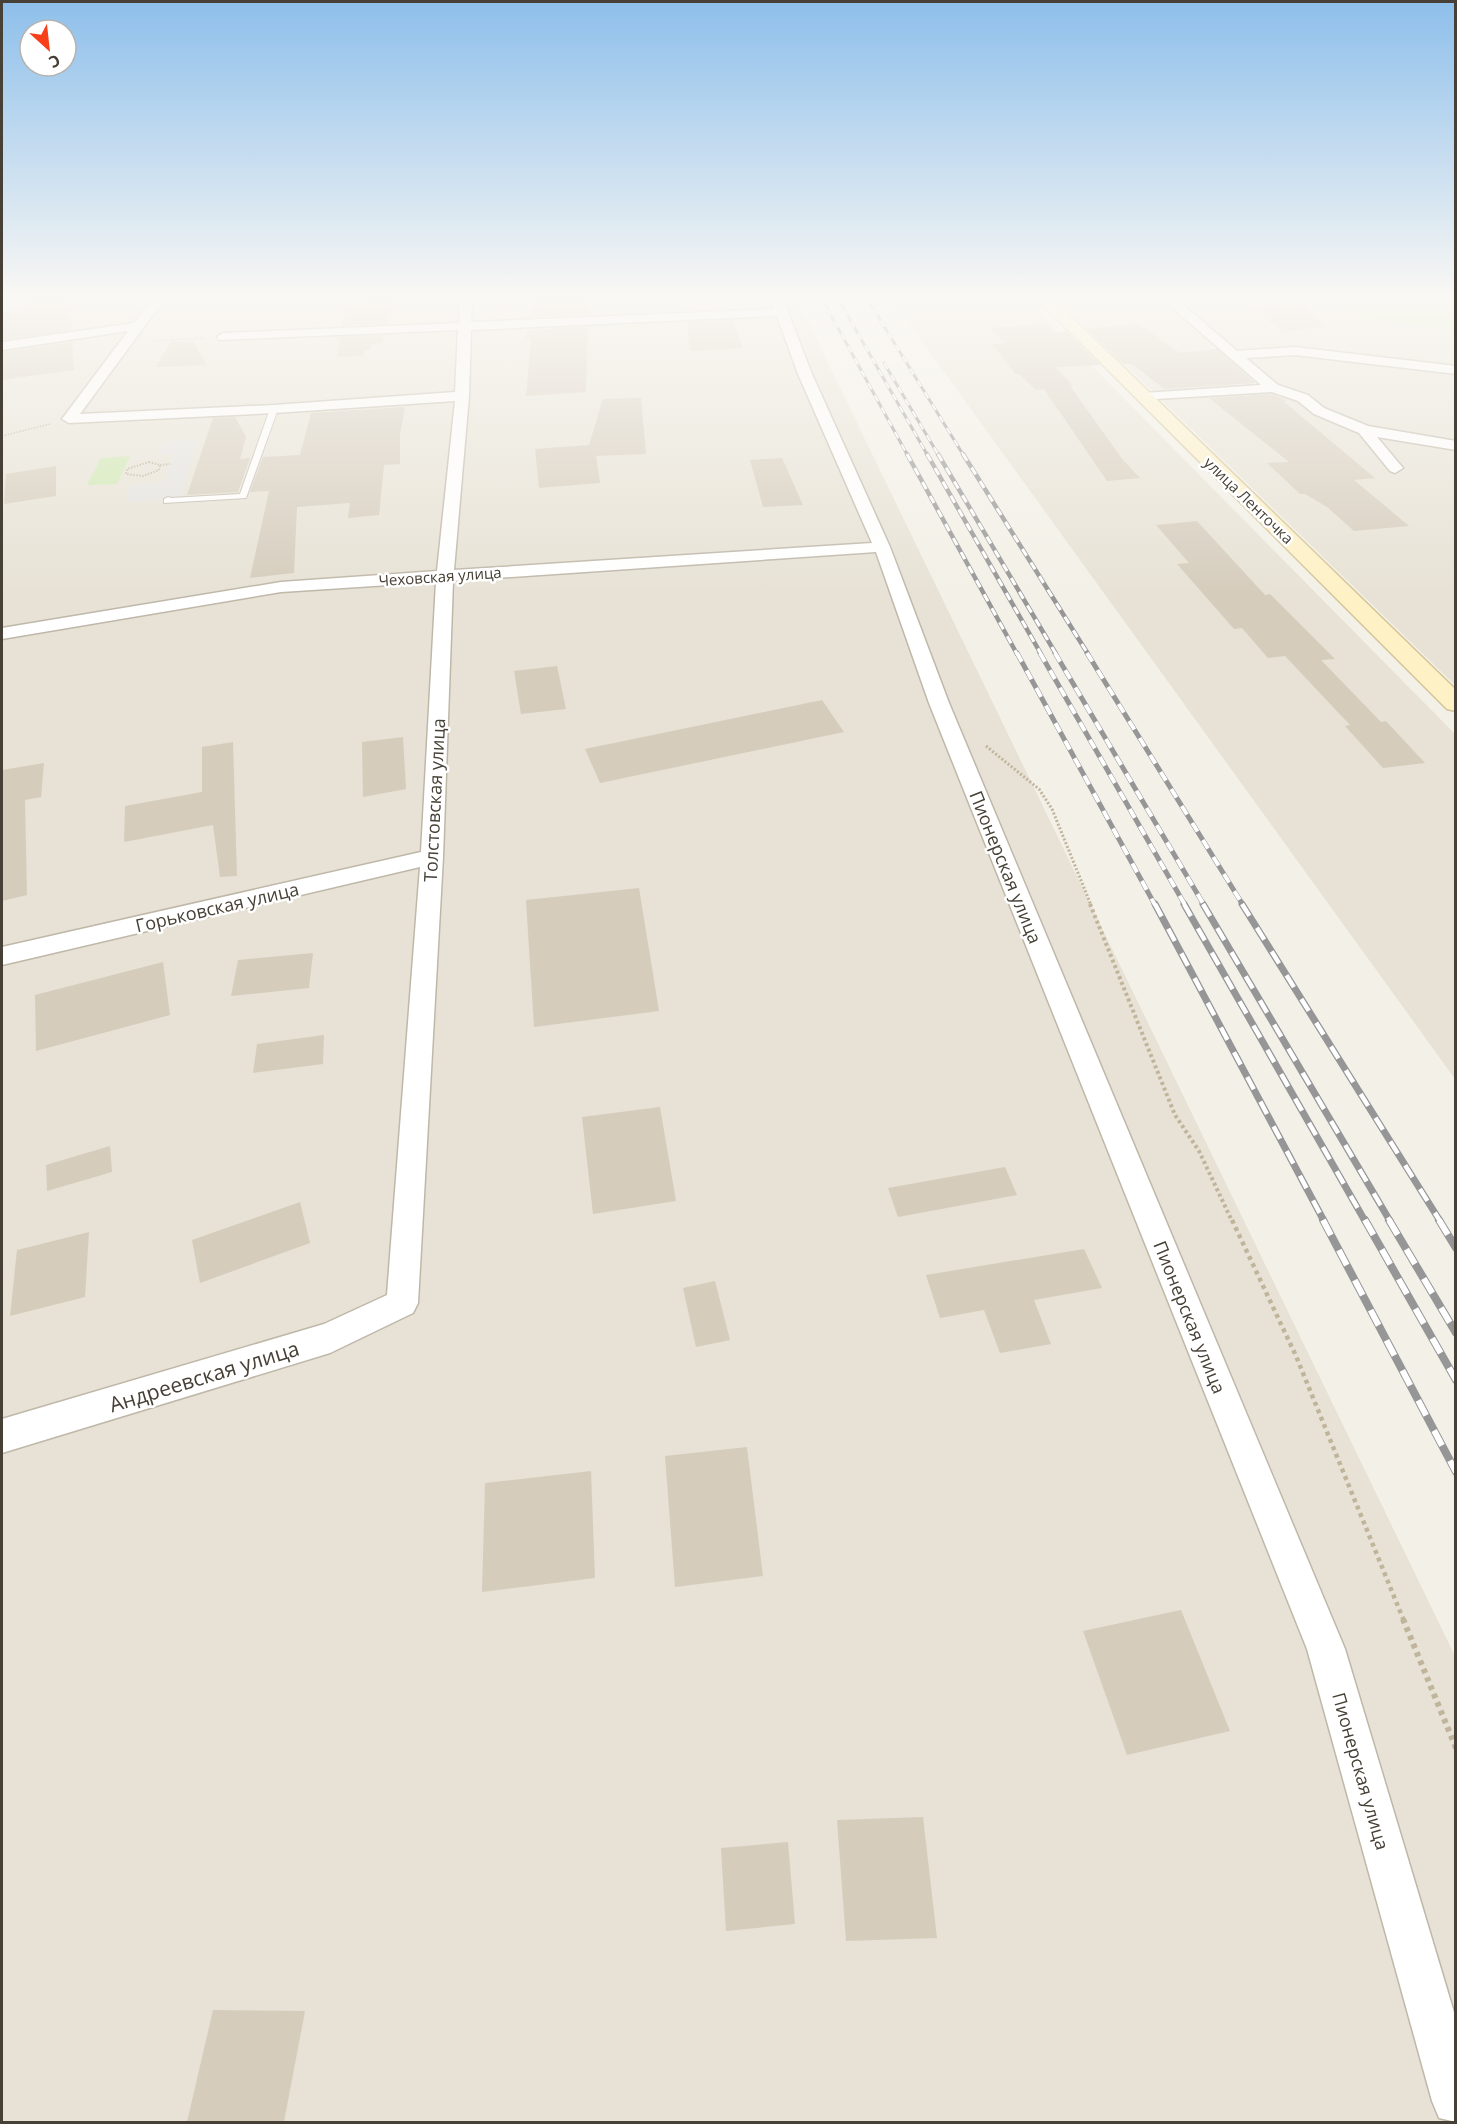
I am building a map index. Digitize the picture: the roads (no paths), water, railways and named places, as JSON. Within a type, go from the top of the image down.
[{"type":"main road","name":"улица Ленточка","points":[[1144,397],[1455,704]]},
{"type":"street","points":[[86,396],[69,419],[237,414],[274,409],[460,396]]},
{"type":"street","name":"Толстовская улица","points":[[402,1303],[432,857],[445,575],[462,396]]},
{"type":"street","name":"Пионерская улица","points":[[815,396],[882,547],[939,703],[1326,1648],[1455,2101]]},
{"type":"street","points":[[1144,397],[1157,396]]},
{"type":"street","points":[[1297,396],[1320,411],[1364,430],[1455,446]]},
{"type":"street","points":[[1364,430],[1395,468]]},
{"type":"street","name":"Чеховская улица","points":[[2,634],[282,587],[882,547]]},
{"type":"street","name":"Горьковская улица","points":[[2,956],[432,857]]},
{"type":"street","name":"Андреевская улица","points":[[2,1436],[330,1338],[402,1303]]},
{"type":"lane","points":[[168,499],[168,501],[243,496],[274,409]]},
{"type":"railway","points":[[875,396],[908,456]]},
{"type":"railway","points":[[894,396],[928,456]]},
{"type":"railway","points":[[904,396],[939,456]]},
{"type":"railway","points":[[927,396],[964,456]]},
{"type":"railway","points":[[907,454],[1017,654]]},
{"type":"railway","points":[[927,454],[1041,654]]},
{"type":"railway","points":[[938,454],[1056,654]]},
{"type":"railway","points":[[963,454],[1088,654]]},
{"type":"railway","points":[[1017,653],[1155,905]]},
{"type":"railway","points":[[1040,653],[1185,905]]},
{"type":"railway","points":[[1055,653],[1204,905]]},
{"type":"railway","points":[[1087,653],[1243,905]]},
{"type":"railway","points":[[1155,904],[1324,1221]]},
{"type":"railway","points":[[1184,904],[1365,1221]]},
{"type":"railway","points":[[1203,904],[1390,1221]]},
{"type":"railway","points":[[1242,904],[1440,1221]]},
{"type":"railway","points":[[1323,1220],[1456,1472]]},
{"type":"railway","points":[[1365,1220],[1456,1380]]},
{"type":"railway","points":[[1389,1220],[1456,1333]]},
{"type":"railway","points":[[1439,1220],[1456,1248]]}]
